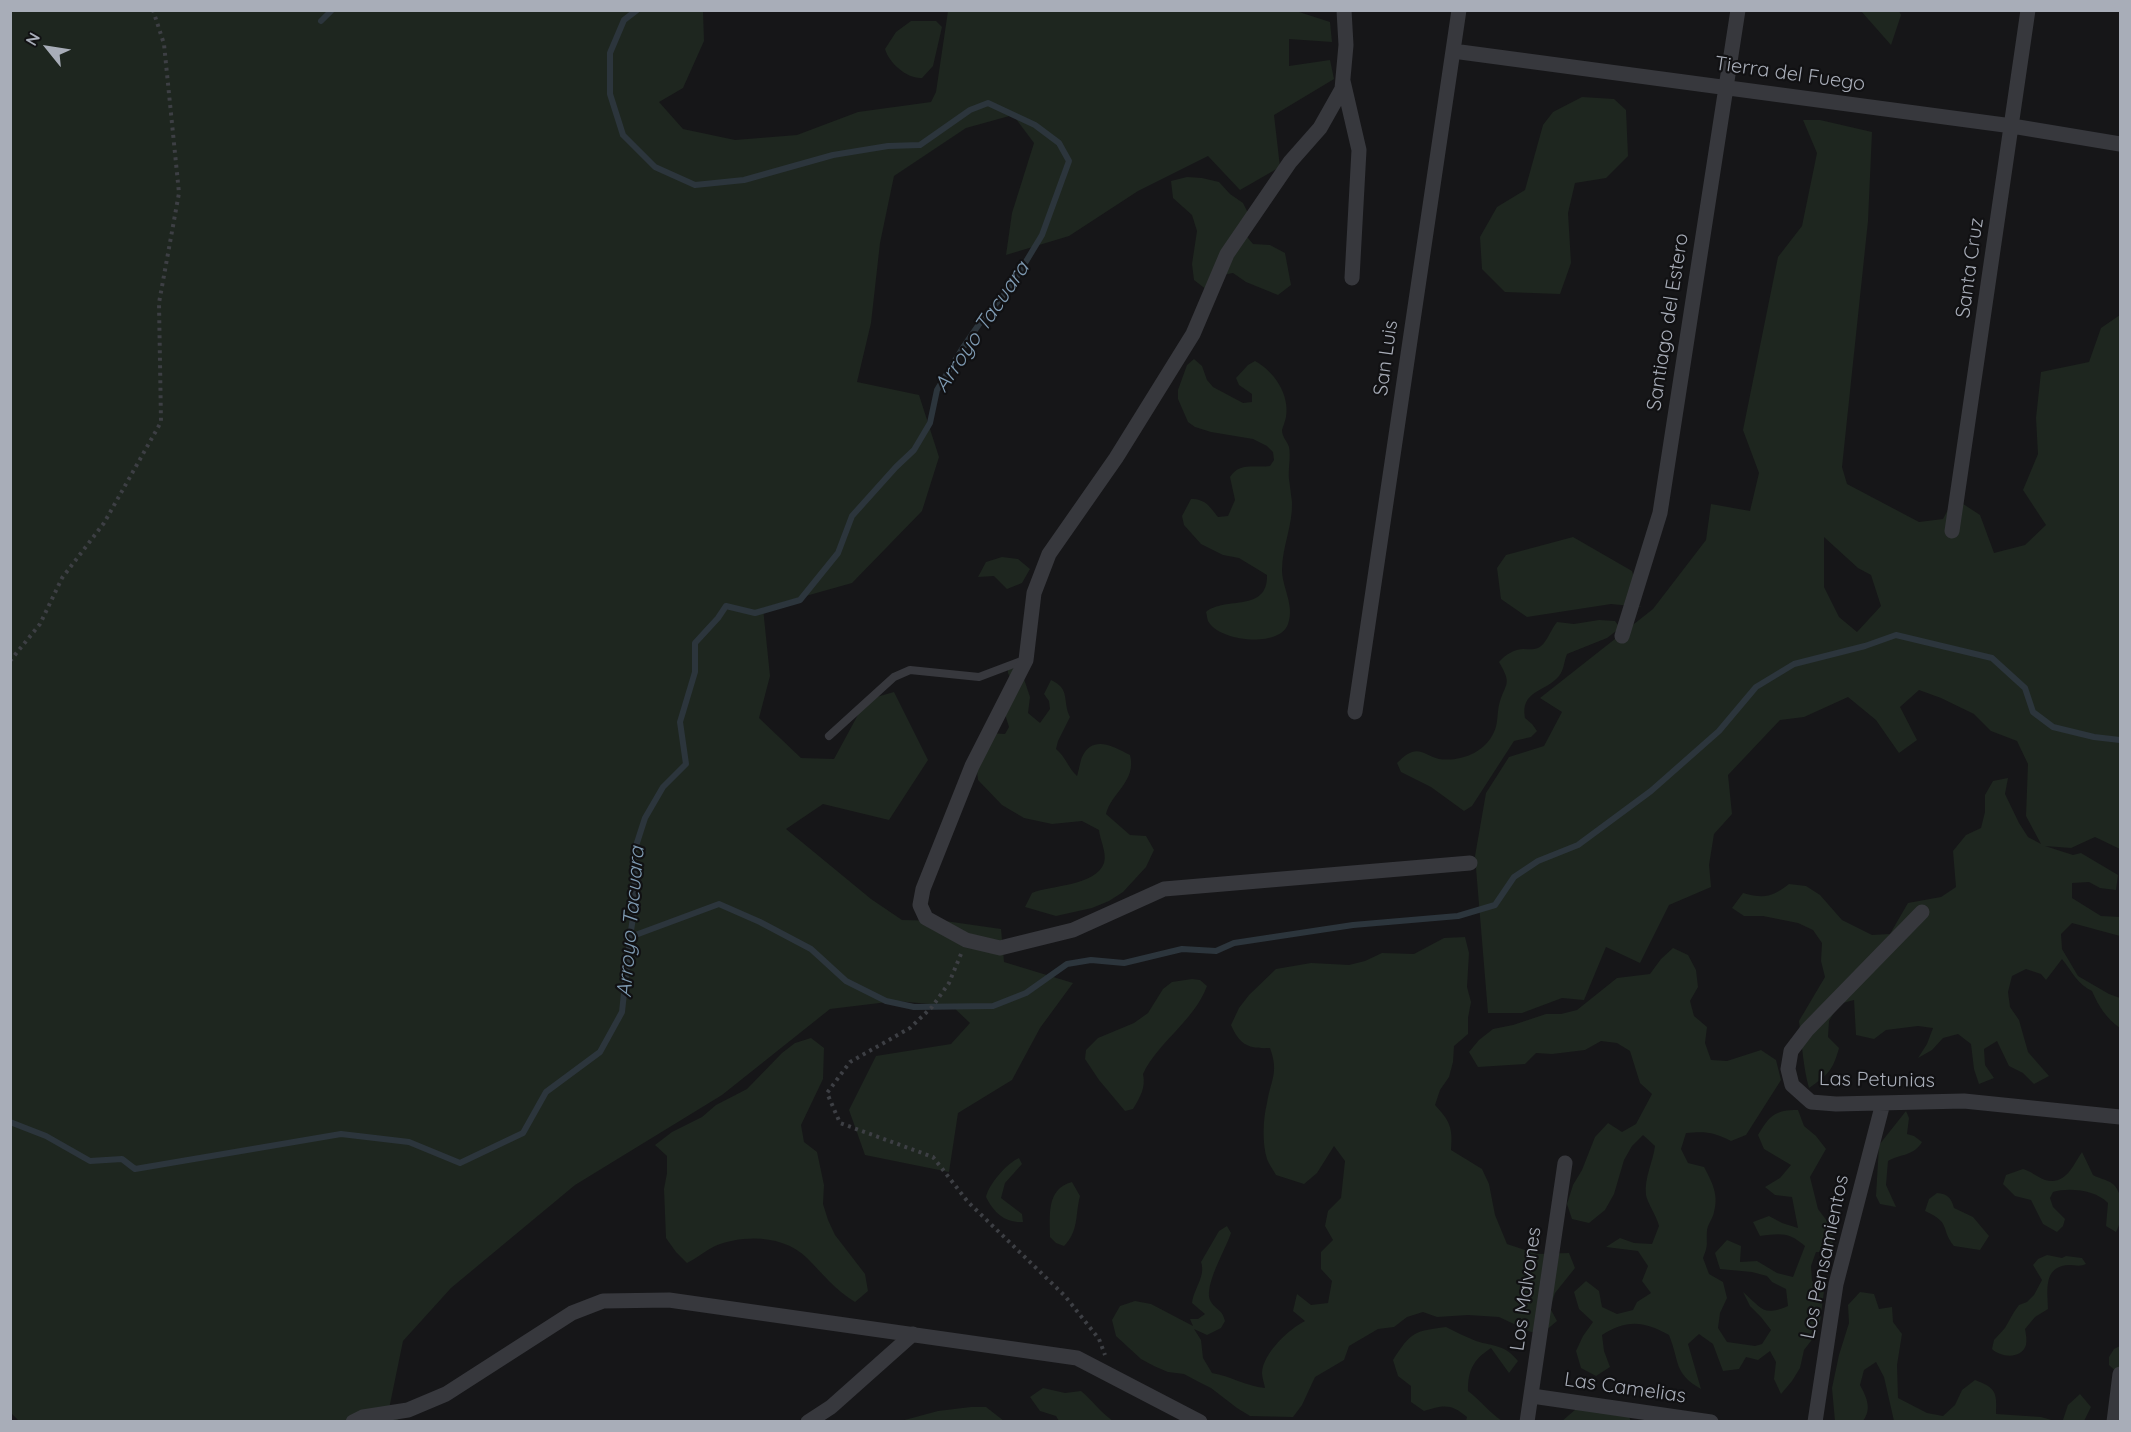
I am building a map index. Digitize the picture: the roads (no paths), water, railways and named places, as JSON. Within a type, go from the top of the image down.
[{"type":"street","points":[[1344,10],[1346,45],[1342,89],[1320,128],[1290,162],[1227,254],[1193,334],[1122,449],[1049,554],[1034,593],[1026,660],[972,766],[923,889],[920,905],[926,918],[966,940],[1000,948],[1073,930],[1164,890],[1470,863]]},
{"type":"street","name":"San Luis","points":[[1355,712],[1459,10]]},
{"type":"street","name":"Santiago del Estero","points":[[1622,636],[1660,513],[1738,10]]},
{"type":"street","name":"Santa Cruz","points":[[1952,531],[2028,10]]},
{"type":"street","name":"Tierra del Fuego","points":[[1453,51],[2012,126],[2121,144]]},
{"type":"street","points":[[1343,81],[1359,150],[1352,278]]},
{"type":"street","name":"Las Petunias","points":[[1922,912],[1808,1030],[1791,1051],[1788,1069],[1792,1085],[1811,1102],[1964,1101],[2121,1117]]},
{"type":"street","name":"Los Pensamientos","points":[[1815,1422],[1836,1284],[1883,1103]]},
{"type":"street","name":"Los Malvones","points":[[1527,1422],[1565,1163]]},
{"type":"street","points":[[352,1422],[363,1417],[408,1410],[446,1394],[572,1313],[603,1301],[669,1300],[1077,1358],[1200,1422]]},
{"type":"street","points":[[808,1422],[831,1407],[913,1334]]},
{"type":"street","points":[[2114,1422],[2121,1374]]},
{"type":"street","name":"Las Camelias","points":[[1532,1396],[1712,1422]]},
{"type":"lane","points":[[828,736],[894,676],[910,670],[979,677],[1026,660]]},
{"type":"waterway","name":"Arroyo Tacuara","points":[[321,21],[332,10]]},
{"type":"waterway","name":"Arroyo Tacuara","points":[[10,1122],[46,1136],[90,1161],[122,1159],[135,1169],[341,1134],[409,1142],[460,1163],[523,1133],[546,1092],[600,1052],[622,1012],[635,905],[634,852],[645,818],[663,787],[686,764],[680,722],[695,672],[695,643],[726,606],[755,613],[800,600],[838,553],[852,516],[914,450],[930,423],[937,390],[984,317],[1010,288],[1042,235],[1069,161],[1059,143],[1035,125],[988,103],[970,110],[920,145],[888,146],[833,155],[744,180],[695,185],[655,167],[623,135],[610,94],[610,53],[624,20],[637,10]]},
{"type":"waterway","points":[[630,937],[719,904],[760,922],[811,949],[846,981],[886,1001],[914,1007],[993,1006],[1026,993],[1067,964],[1091,960],[1124,963],[1182,949],[1216,951],[1234,943],[1353,925],[1458,916],[1495,905],[1514,877],[1538,861],[1578,845],[1651,791],[1719,731],[1756,687],[1794,664],[1865,646],[1896,635],[1992,658],[2025,688],[2033,712],[2053,727],[2094,737],[2120,740]]}]
